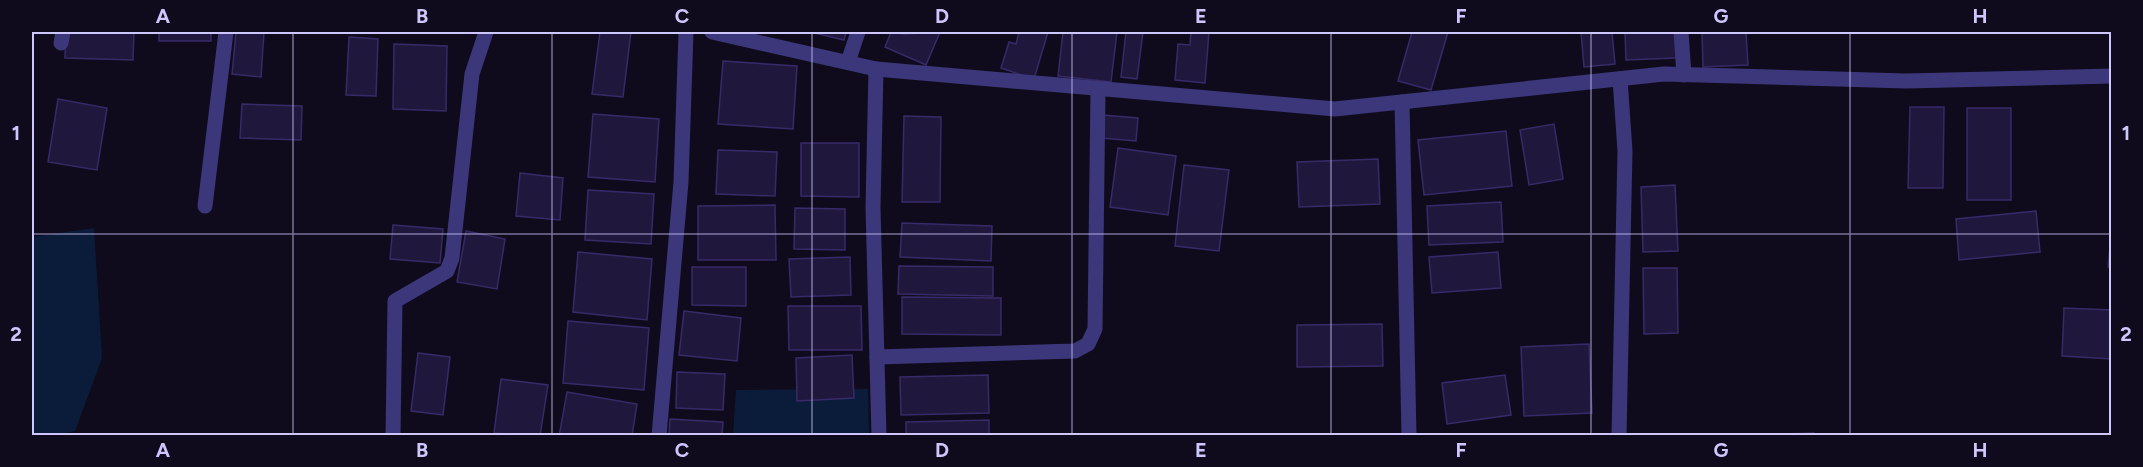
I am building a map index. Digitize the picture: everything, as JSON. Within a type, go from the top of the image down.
[{"type":"street","points":[[206,206],[226,32]]},
{"type":"street","points":[[393,435],[395,301],[447,271],[452,258],[472,74],[486,32]]},
{"type":"street","points":[[659,435],[681,182],[686,32]]},
{"type":"street","points":[[712,32],[876,69],[1335,109],[1620,79],[1684,75],[1906,81],[2112,76]]},
{"type":"street","points":[[848,62],[858,32]]},
{"type":"street","points":[[1682,32],[1684,75]]},
{"type":"street","points":[[876,69],[873,207],[879,435]]},
{"type":"street","points":[[1619,435],[1625,151],[1620,79]]},
{"type":"street","points":[[877,357],[1075,351],[1088,344],[1095,329],[1098,90]]},
{"type":"street","points":[[1402,102],[1408,435]]},
{"type":"water","points":[[94,228],[102,358],[75,431],[56,435],[32,435],[32,237]]},
{"type":"water","points":[[868,389],[869,435],[733,436],[736,390]]},
{"type":"building","points":[[66,32],[134,32],[133,60],[65,58]]},
{"type":"building","points":[[159,32],[211,32],[211,41],[159,41]]},
{"type":"building","points":[[236,32],[264,32],[261,77],[232,74]]},
{"type":"building","points":[[600,32],[631,32],[623,97],[592,94]]},
{"type":"building","points":[[810,32],[846,32],[844,40]]},
{"type":"building","points":[[891,32],[904,34],[940,32],[926,65],[885,47]]},
{"type":"building","points":[[1019,32],[1048,32],[1034,79],[1001,68],[1009,42],[1016,44]]},
{"type":"building","points":[[1063,32],[1117,32],[1111,82],[1058,76]]},
{"type":"building","points":[[1126,32],[1143,32],[1137,79],[1121,77]]},
{"type":"building","points":[[1191,32],[1209,32],[1205,83],[1175,80],[1178,44],[1190,45]]},
{"type":"building","points":[[1412,32],[1448,32],[1431,90],[1398,81]]},
{"type":"building","points":[[1581,32],[1612,32],[1615,64],[1584,67]]},
{"type":"building","points":[[1625,32],[1675,32],[1676,58],[1626,60]]},
{"type":"building","points":[[1702,32],[1746,32],[1748,65],[1703,67]]},
{"type":"building","points":[[349,37],[378,39],[376,96],[346,95]]},
{"type":"building","points":[[394,44],[447,46],[446,111],[393,109]]},
{"type":"building","points":[[723,61],[797,66],[793,129],[718,124]]},
{"type":"building","points":[[58,99],[107,108],[97,170],[48,162]]},
{"type":"building","points":[[242,104],[302,106],[301,140],[240,138]]},
{"type":"building","points":[[1910,107],[1944,107],[1943,188],[1908,188]]},
{"type":"building","points":[[1967,108],[2011,108],[2011,200],[1967,200]]},
{"type":"building","points":[[593,114],[659,119],[655,182],[588,177]]},
{"type":"building","points":[[1103,115],[1138,118],[1136,141],[1101,138]]},
{"type":"building","points":[[904,116],[941,117],[940,202],[902,202]]},
{"type":"building","points":[[1554,124],[1563,179],[1529,185],[1520,130]]},
{"type":"building","points":[[1506,131],[1512,186],[1424,195],[1418,140]]},
{"type":"building","points":[[801,143],[859,143],[859,197],[801,196]]},
{"type":"building","points":[[1118,148],[1176,156],[1168,215],[1110,207]]},
{"type":"building","points":[[718,150],[777,152],[775,196],[716,194]]},
{"type":"building","points":[[1378,159],[1380,204],[1299,207],[1297,162]]},
{"type":"building","points":[[1184,165],[1229,170],[1219,251],[1175,246]]},
{"type":"building","points":[[520,173],[563,178],[560,220],[516,216]]},
{"type":"building","points":[[1675,185],[1678,251],[1643,252],[1641,187]]},
{"type":"building","points":[[588,190],[654,194],[651,244],[585,240]]},
{"type":"building","points":[[1501,202],[1503,242],[1429,245],[1427,206]]},
{"type":"building","points":[[775,205],[776,260],[698,260],[698,206]]},
{"type":"building","points":[[795,208],[845,209],[845,250],[794,249]]},
{"type":"building","points":[[2036,211],[2040,252],[1959,260],[1956,219]]},
{"type":"building","points":[[902,223],[992,226],[991,261],[900,257]]},
{"type":"building","points":[[393,225],[443,229],[440,263],[390,259]]},
{"type":"building","points":[[2112,227],[2112,268],[2108,267]]},
{"type":"building","points":[[466,231],[505,239],[497,289],[457,282]]},
{"type":"building","points":[[578,252],[652,259],[647,320],[573,312]]},
{"type":"building","points":[[1498,252],[1501,288],[1432,293],[1429,257]]},
{"type":"building","points":[[850,257],[851,295],[791,297],[789,259]]},
{"type":"building","points":[[899,266],[993,267],[993,296],[898,294]]},
{"type":"building","points":[[692,267],[746,267],[746,306],[692,305]]},
{"type":"building","points":[[1643,268],[1677,268],[1678,333],[1644,334]]},
{"type":"building","points":[[902,297],[1001,298],[1001,335],[902,334]]},
{"type":"building","points":[[788,306],[861,306],[862,350],[789,350]]},
{"type":"building","points":[[2064,308],[2112,310],[2112,359],[2062,356]]},
{"type":"building","points":[[684,311],[741,318],[737,361],[679,355]]},
{"type":"building","points":[[568,321],[649,328],[644,390],[563,383]]},
{"type":"building","points":[[1382,324],[1383,366],[1297,367],[1297,325]]},
{"type":"building","points":[[1589,344],[1592,413],[1524,416],[1521,347]]},
{"type":"building","points":[[418,353],[450,357],[443,415],[411,411]]},
{"type":"building","points":[[852,355],[854,398],[797,401],[796,358]]},
{"type":"building","points":[[677,372],[725,374],[723,410],[676,408]]},
{"type":"building","points":[[988,375],[989,413],[901,415],[900,377]]},
{"type":"building","points":[[1505,375],[1511,415],[1447,424],[1442,383]]},
{"type":"building","points":[[501,379],[548,385],[540,436],[494,433]]},
{"type":"building","points":[[567,392],[637,404],[632,436],[559,436]]},
{"type":"building","points":[[670,419],[723,422],[722,436],[669,436]]},
{"type":"building","points":[[989,420],[989,436],[906,436],[906,422]]},
{"type":"building","points":[[1814,433],[1814,436],[1781,436],[1781,434]]}]
